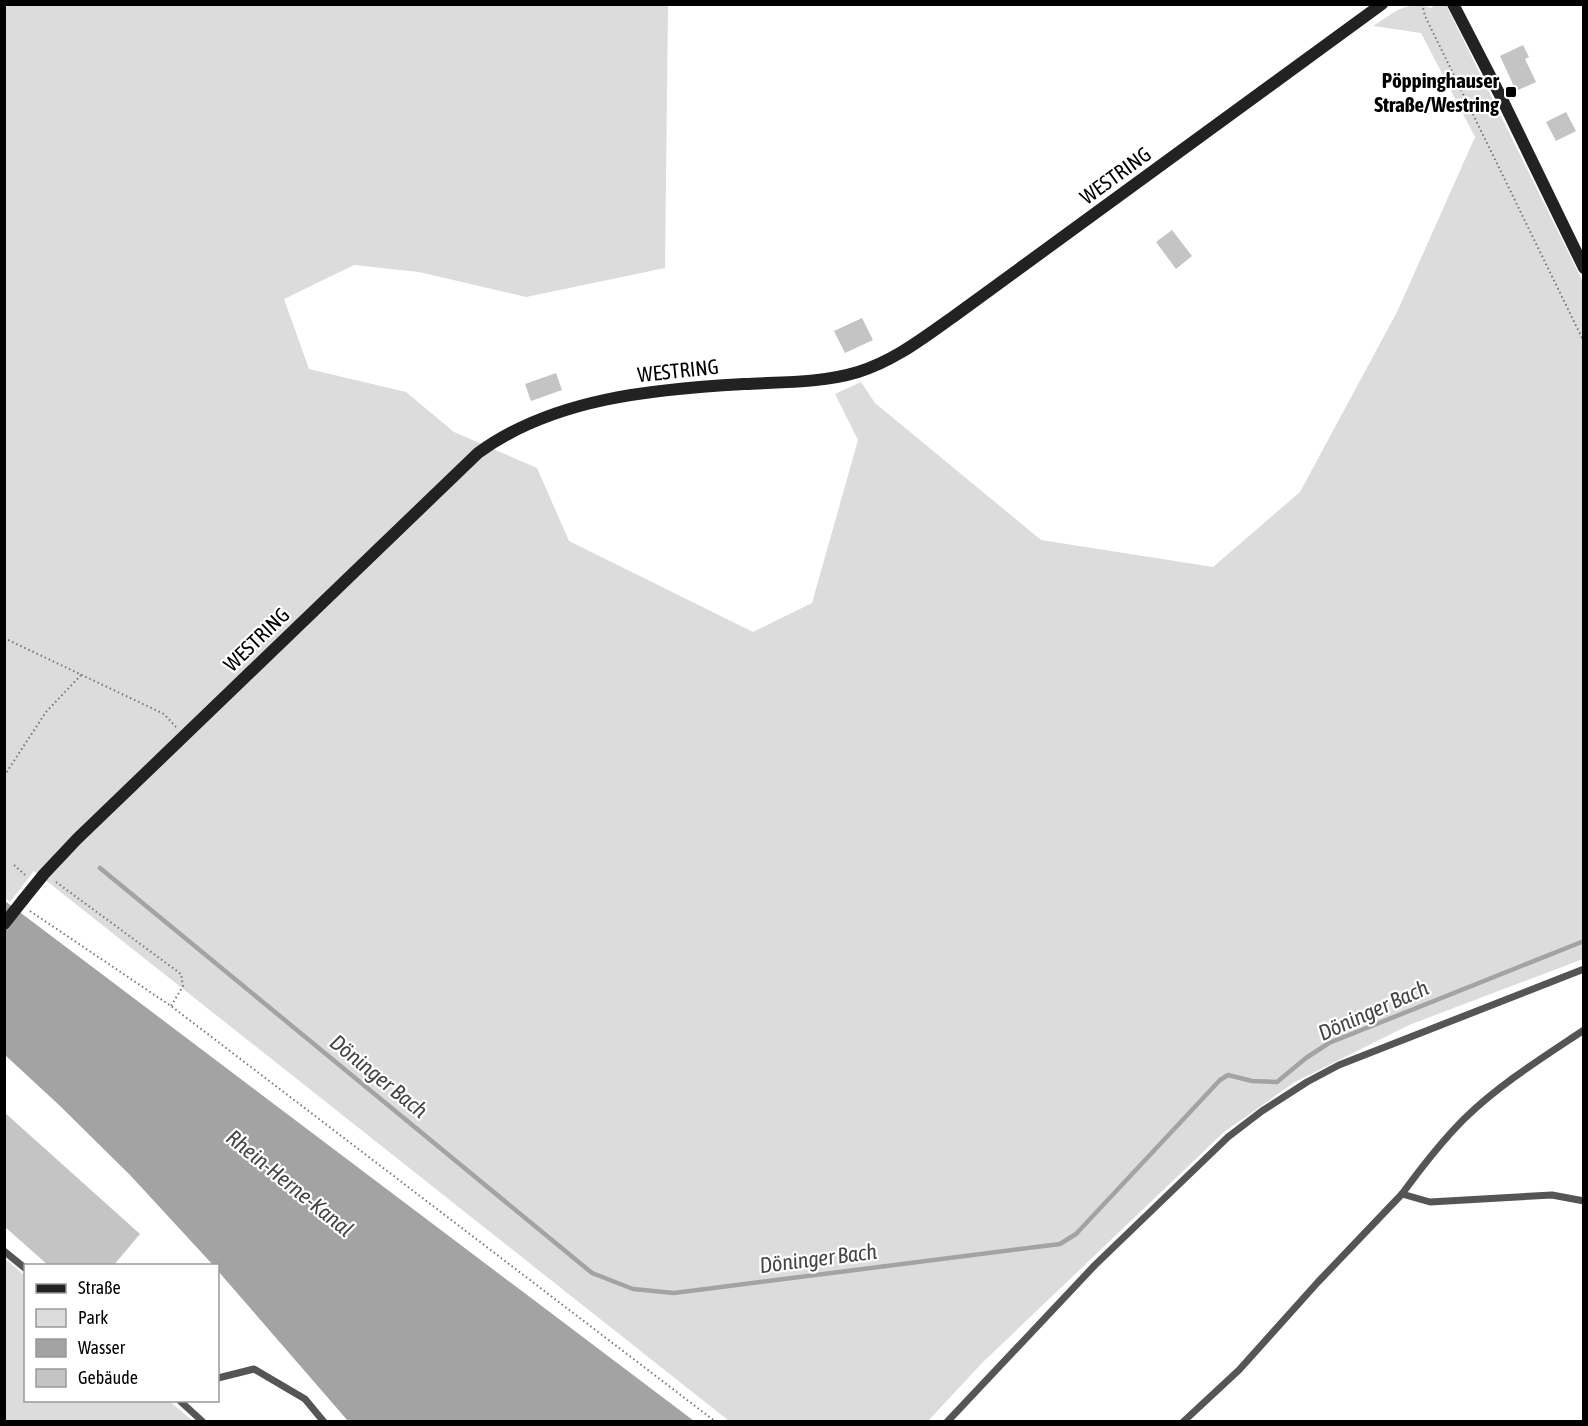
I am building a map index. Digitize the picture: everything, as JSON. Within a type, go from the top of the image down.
[{"type":"main road","name":"WESTRING","points":[[4,924],[24,904],[44,874],[77,839],[478,453],[499,438],[542,418],[576,407],[636,394],[715,385],[820,378],[855,373],[876,366],[901,353],[953,317],[1382,4]]},
{"type":"main road","points":[[1453,4],[1584,268]]},
{"type":"lane","points":[[947,1422],[1095,1265],[1228,1137],[1262,1111],[1339,1065],[1584,969]]},
{"type":"lane","points":[[1183,1422],[1239,1370],[1318,1282],[1402,1194],[1431,1155],[1464,1119],[1498,1090],[1584,1030]]},
{"type":"lane","points":[[1402,1194],[1430,1202],[1552,1195],[1584,1201]]},
{"type":"lane","points":[[4,1251],[24,1267]]},
{"type":"lane","points":[[219,1378],[254,1369],[305,1399],[324,1422]]},
{"type":"lane","points":[[180,1402],[203,1422]]},
{"type":"path","points":[[1422,4],[1425,16],[1584,342]]},
{"type":"path","points":[[4,638],[164,714],[184,736]]},
{"type":"path","points":[[4,776],[46,712],[82,674]]},
{"type":"path","points":[[14,865],[27,876]]},
{"type":"path","points":[[44,874],[181,974],[183,986],[171,1006]]},
{"type":"path","points":[[24,904],[171,1006],[716,1422]]},
{"type":"green space","points":[[4,5],[668,5],[665,268],[526,297],[419,272],[354,265],[284,299],[309,369],[406,392],[454,432],[537,468],[569,541],[753,632],[812,603],[858,440],[835,394],[861,382],[875,403],[1041,540],[1213,567],[1300,492],[1397,312],[1475,137],[1421,33],[1373,26],[1400,9],[1446,5],[1583,282],[1583,959],[1409,1025],[1295,1082],[1224,1132],[982,1363],[928,1421],[729,1421],[34,871],[10,902],[5,898]]},
{"type":"green space","points":[[4,1258],[24,1275],[24,1402],[170,1402],[193,1421],[5,1421]]},
{"type":"water","name":"Rhein-Herne-Kanal","points":[[5,901],[694,1421],[348,1421],[219,1272],[219,1264],[212,1264],[130,1175],[5,1055]]},
{"type":"building","points":[[1523,45],[1529,57],[1525,59],[1536,82],[1516,91],[1500,56]]},
{"type":"building","points":[[1566,112],[1576,131],[1556,141],[1546,122]]},
{"type":"building","points":[[1172,230],[1192,256],[1176,269],[1156,242]]},
{"type":"building","points":[[862,318],[873,340],[845,353],[834,331]]},
{"type":"building","points":[[556,373],[562,390],[531,401],[525,384]]},
{"type":"building","points":[[4,1112],[140,1234],[115,1264],[47,1264],[4,1226]]},
{"type":"waterway","name":"Döninger Bach","points":[[100,868],[592,1273],[633,1289],[674,1293],[1060,1244],[1076,1234],[1220,1080],[1228,1075],[1252,1081],[1277,1082],[1306,1058],[1329,1043],[1584,941]]},
{"type":"place","name":"Pöppinghauser Straße/Westring","points":[[1511,92]]}]
